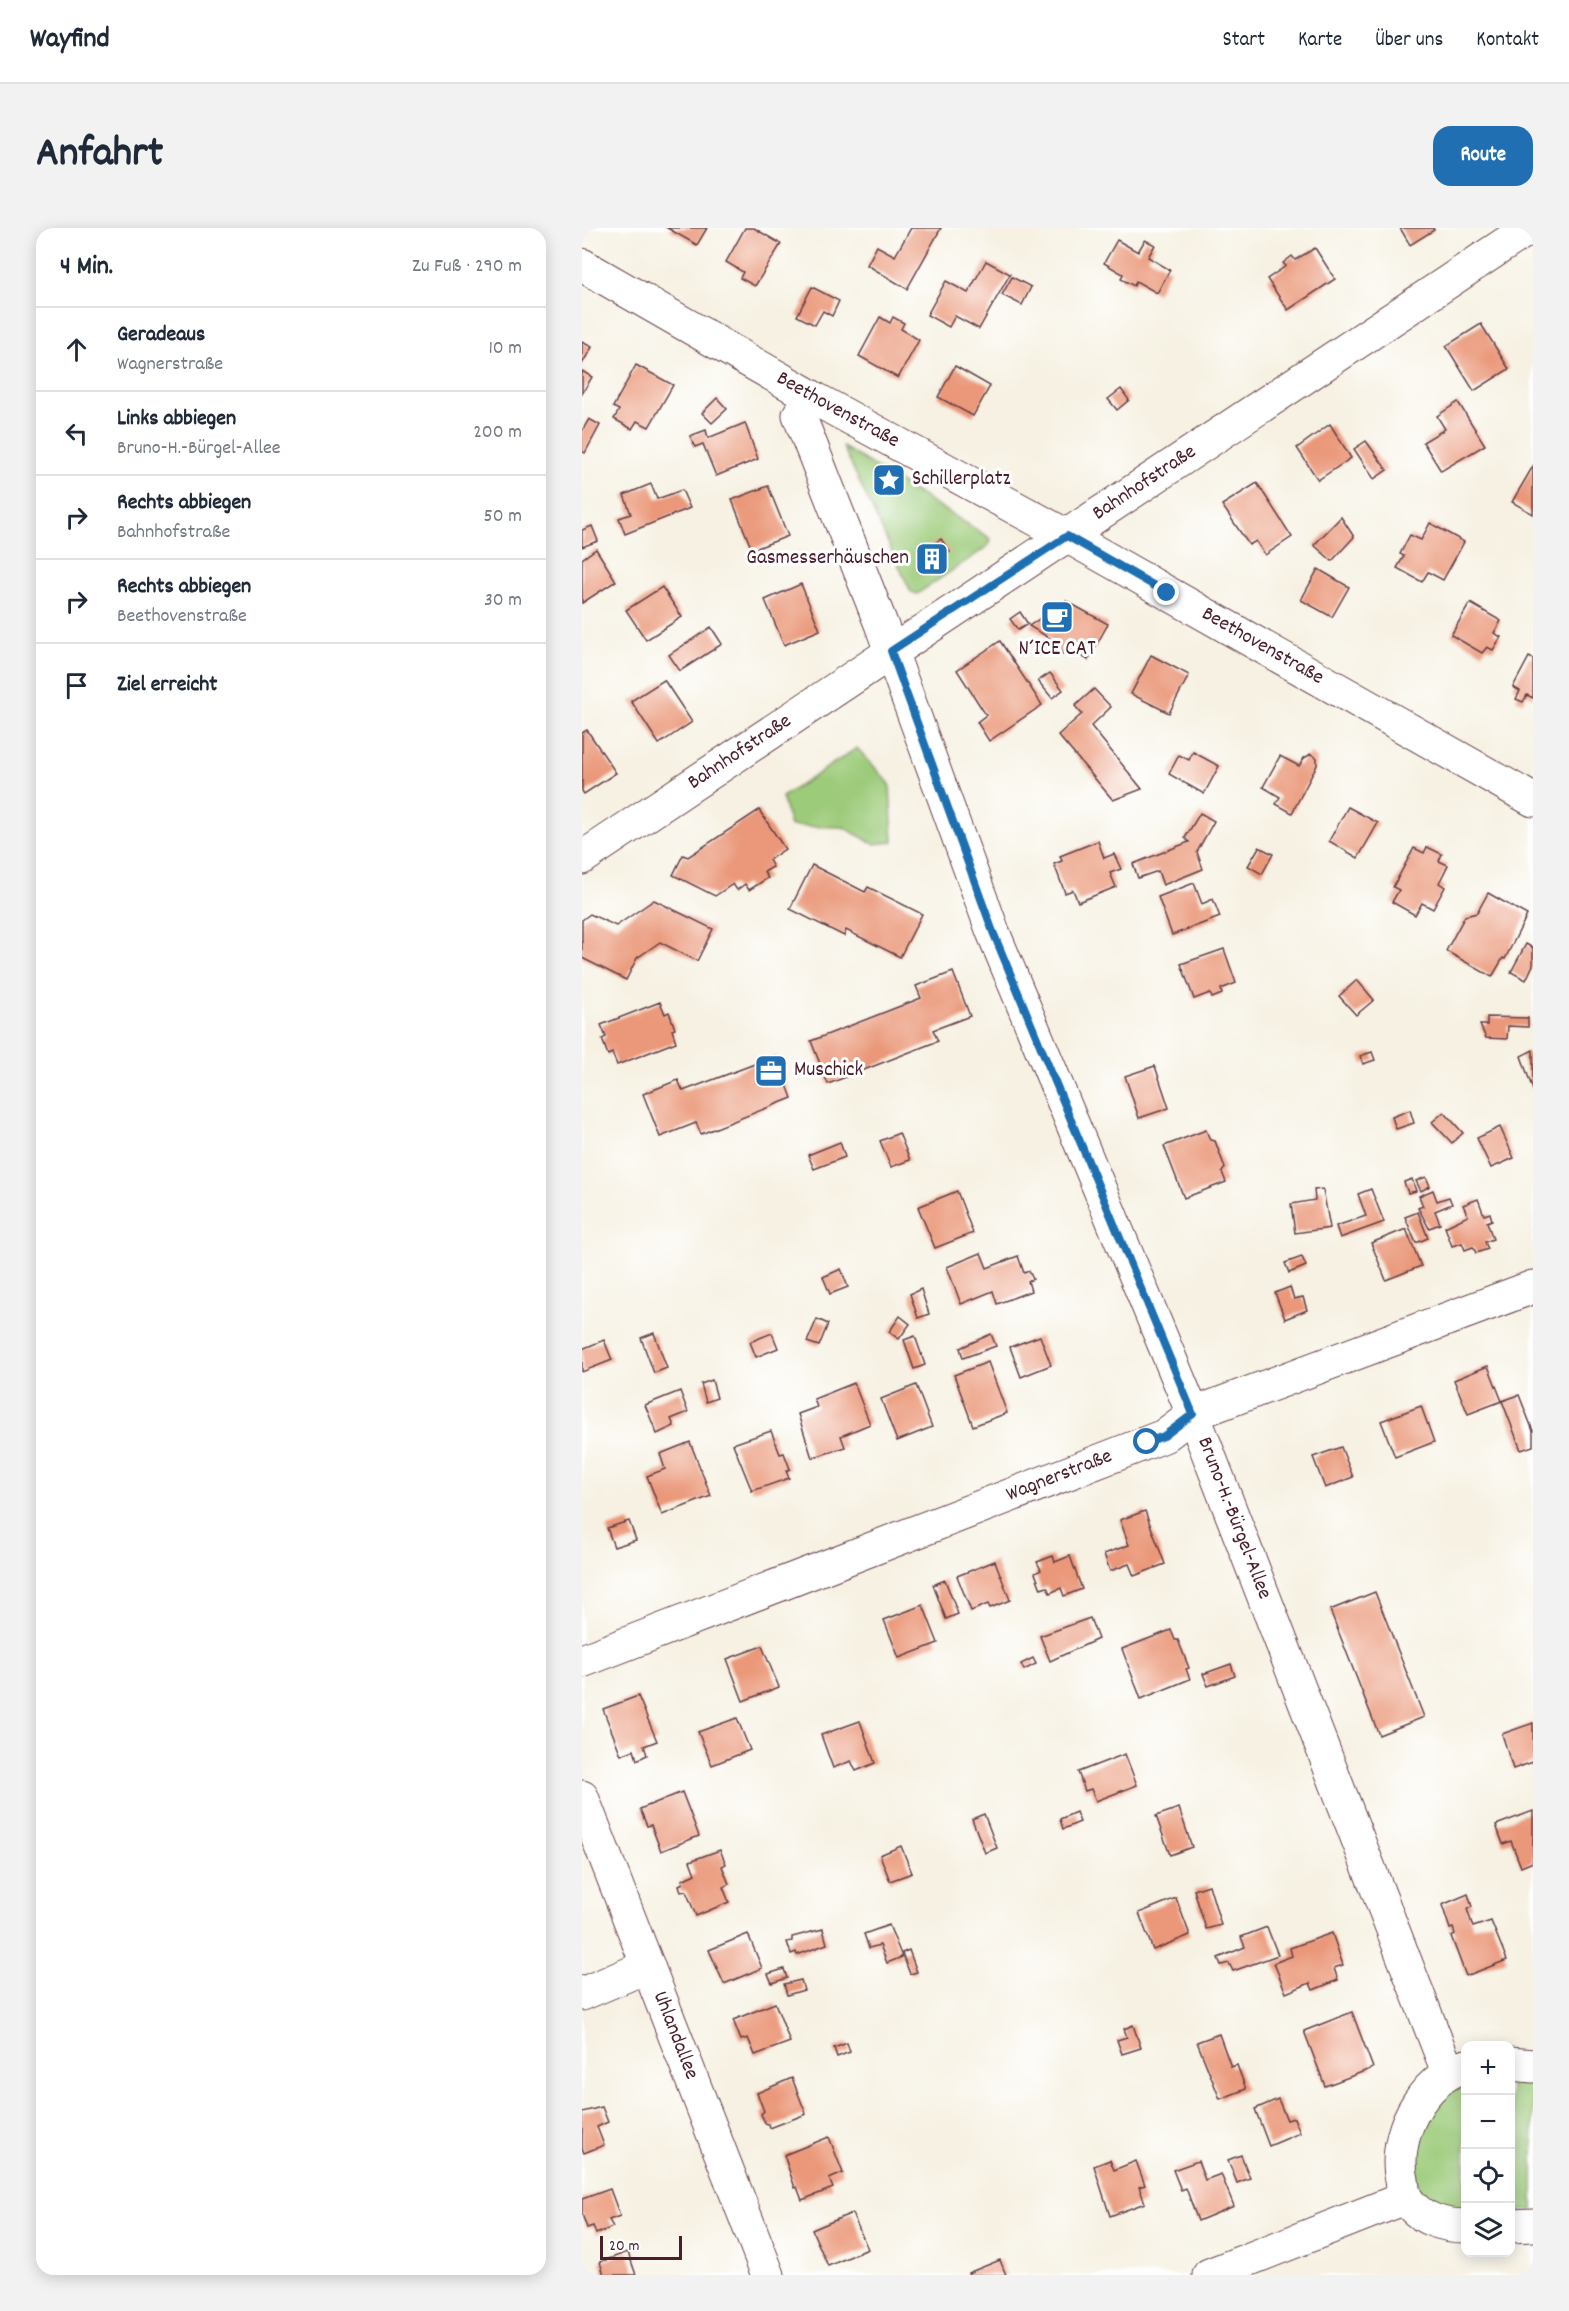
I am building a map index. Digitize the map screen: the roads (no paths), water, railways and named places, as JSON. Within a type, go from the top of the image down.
[{"type":"street","name":"Bahnhofstraße","points":[[582,858],[1529,228]]},
{"type":"street","name":"Beethovenstraße","points":[[582,265],[810,396],[1067,536],[1533,800]]},
{"type":"street","name":"Bruno-H.-Bürgel-Allee","points":[[810,396],[799,415],[891,651],[993,932],[1193,1414],[1457,2069]]},
{"type":"street","name":"Wagnerstraße","points":[[582,1661],[1164,1436],[1193,1414],[1533,1287]]},
{"type":"street","name":"Uhlandallee","points":[[582,1797],[768,2275]]},
{"type":"street","points":[[582,1994],[648,1966]]},
{"type":"street","points":[[1515,2064],[1533,2066]]},
{"type":"street","points":[[1457,2069],[1434,2084],[1407,2125],[1399,2157],[1405,2198],[1422,2216],[1448,2226],[1461,2226]]},
{"type":"street","points":[[1209,2275],[1405,2198]]},
{"type":"street","points":[[1515,2226],[1533,2224]]},
{"type":"place","name":"Schillerplatz","points":[[889,480]]},
{"type":"place","name":"Gasmesserhäuschen","points":[[932,559]]},
{"type":"place","name":"N´ICE CAT","points":[[1057,617]]},
{"type":"place","name":"Muschick","points":[[771,1071]]}]
